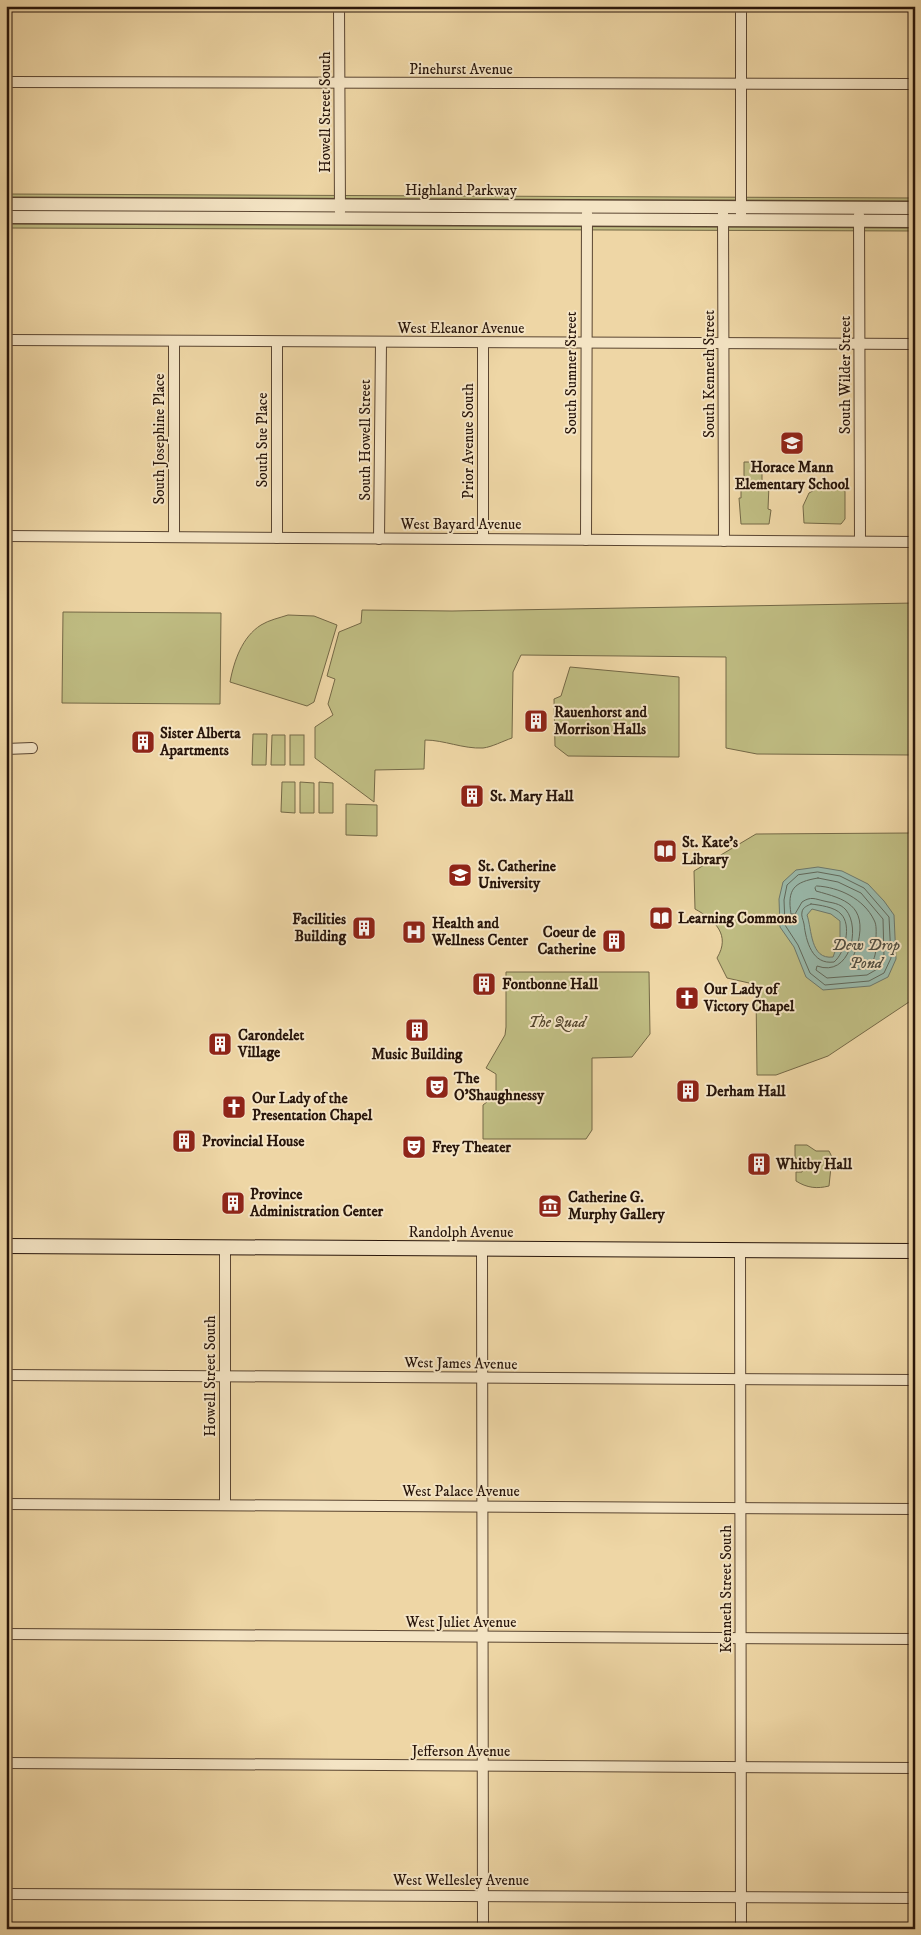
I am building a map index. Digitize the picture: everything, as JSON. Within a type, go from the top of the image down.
[{"type":"main road","name":"Randolph Avenue","points":[[6,1246],[915,1251]]},
{"type":"street","name":"Howell Street South","points":[[339,6],[340,212]]},
{"type":"street","points":[[741,6],[741,220]]},
{"type":"street","name":"Pinehurst Avenue","points":[[6,82],[915,84]]},
{"type":"street","name":"Highland Parkway","points":[[6,204],[587,219],[723,220],[859,215],[915,208]]},
{"type":"street","name":"Highland Parkway","points":[[6,217],[586,206],[741,206],[915,221]]},
{"type":"street","name":"South Sumner Street","points":[[586,206],[586,540]]},
{"type":"street","name":"South Kenneth Street","points":[[723,206],[724,541]]},
{"type":"street","name":"South Wilder Street","points":[[859,215],[860,542]]},
{"type":"street","name":"West Eleanor Avenue","points":[[6,340],[915,344]]},
{"type":"street","name":"South Josephine Place","points":[[174,341],[174,537]]},
{"type":"street","name":"South Sue Place","points":[[277,342],[277,538]]},
{"type":"street","name":"South Howell Street","points":[[379,539],[381,343]]},
{"type":"street","name":"Prior Avenue South","points":[[483,343],[483,539]]},
{"type":"street","name":"West Bayard Avenue","points":[[6,536],[915,542]]},
{"type":"street","points":[[6,749],[32,748]]},
{"type":"street","name":"Howell Street South","points":[[225,1248],[225,1505]]},
{"type":"street","points":[[482,1249],[483,1929]]},
{"type":"street","name":"Kenneth Street South","points":[[740,1250],[741,1929]]},
{"type":"street","name":"West James Avenue","points":[[6,1375],[915,1380]]},
{"type":"street","name":"West Palace Avenue","points":[[6,1504],[915,1509]]},
{"type":"street","name":"West Juliet Avenue","points":[[6,1634],[915,1639]]},
{"type":"street","name":"Jefferson Avenue","points":[[6,1763],[915,1768]]},
{"type":"street","name":"West Wellesley Avenue","points":[[6,1894],[915,1898]]},
{"type":"green space","points":[[6,194],[915,198],[915,231],[6,228]]},
{"type":"green space","points":[[744,462],[762,462],[762,484],[769,485],[768,509],[771,510],[769,524],[741,524],[739,498],[741,498],[741,484],[744,484]]},
{"type":"green space","points":[[824,485],[845,486],[845,519],[841,524],[804,523],[803,506],[809,493]]},
{"type":"green space","points":[[915,603],[915,998],[828,1056],[776,1075],[757,1075],[756,991],[749,983],[727,978],[717,958],[722,942],[719,929],[709,918],[695,909],[694,871],[756,834],[909,833],[910,755],[757,754],[726,748],[726,657],[521,655],[513,672],[512,738],[483,748],[425,740],[424,769],[375,770],[374,802],[315,758],[315,727],[333,715],[328,704],[335,679],[327,676],[339,632],[361,623],[362,610],[452,611]]},
{"type":"green space","points":[[63,612],[221,613],[220,704],[62,703]]},
{"type":"green space","points":[[288,615],[314,616],[337,625],[314,702],[307,706],[230,682],[240,650],[254,630],[264,623]]},
{"type":"green space","points":[[570,667],[679,677],[679,757],[568,756],[555,746],[554,699],[561,696]]},
{"type":"green space","points":[[253,734],[267,734],[266,765],[252,765]]},
{"type":"green space","points":[[272,735],[285,735],[285,765],[271,765]]},
{"type":"green space","points":[[290,735],[304,735],[304,765],[290,765]]},
{"type":"green space","points":[[282,782],[295,782],[295,813],[281,812]]},
{"type":"green space","points":[[300,782],[314,783],[314,813],[300,813]]},
{"type":"green space","points":[[319,782],[333,783],[333,813],[319,813]]},
{"type":"green space","points":[[346,804],[377,805],[377,836],[346,835]]},
{"type":"green space","name":"The Quad","points":[[506,972],[649,972],[650,1034],[632,1057],[592,1058],[592,1130],[586,1139],[483,1139],[483,1105],[496,1095],[496,1074],[486,1068],[505,1035]]},
{"type":"green space","points":[[795,1145],[807,1145],[816,1151],[829,1151],[832,1157],[829,1186],[812,1187],[796,1181],[796,1172],[802,1172],[802,1159],[795,1158]]},
{"type":"water","name":"Dew Drop Pond","points":[[818,867],[842,871],[868,884],[884,901],[894,915],[896,959],[888,977],[870,986],[823,990],[806,977],[794,947],[780,927],[779,899],[783,882],[796,870]],"holes":[[[812,909],[831,914],[840,921],[840,938],[833,957],[825,957],[816,949],[807,915]]]},
{"type":"place","name":"Horace Mann Elementary School","points":[[792,443]]},
{"type":"place","name":"Rauenhorst and Morrison Halls","points":[[536,721]]},
{"type":"place","name":"Sister Alberta Apartments","points":[[143,742]]},
{"type":"place","name":"St. Mary Hall","points":[[472,796]]},
{"type":"place","name":"St. Kate's Library","points":[[665,851]]},
{"type":"place","name":"St. Catherine University","points":[[460,875]]},
{"type":"place","name":"Learning Commons","points":[[661,918]]},
{"type":"place","name":"Facilities Building","points":[[364,928]]},
{"type":"place","name":"Health and Wellness Center","points":[[414,932]]},
{"type":"place","name":"Coeur de Catherine","points":[[614,941]]},
{"type":"place","name":"Fontbonne Hall","points":[[484,984]]},
{"type":"place","name":"Our Lady of Victory Chapel","points":[[687,998]]},
{"type":"place","name":"Music Building","points":[[417,1030]]},
{"type":"place","name":"Carondelet Village","points":[[220,1044]]},
{"type":"place","name":"The O'Shaughnessy","points":[[437,1087]]},
{"type":"place","name":"Derham Hall","points":[[688,1091]]},
{"type":"place","name":"Our Lady of the Presentation Chapel","points":[[234,1107]]},
{"type":"place","name":"Provincial House","points":[[184,1141]]},
{"type":"place","name":"Frey Theater","points":[[414,1147]]},
{"type":"place","name":"Whitby Hall","points":[[759,1164]]},
{"type":"place","name":"Province Administration Center","points":[[233,1203]]},
{"type":"place","name":"Catherine G. Murphy Gallery","points":[[550,1206]]}]
